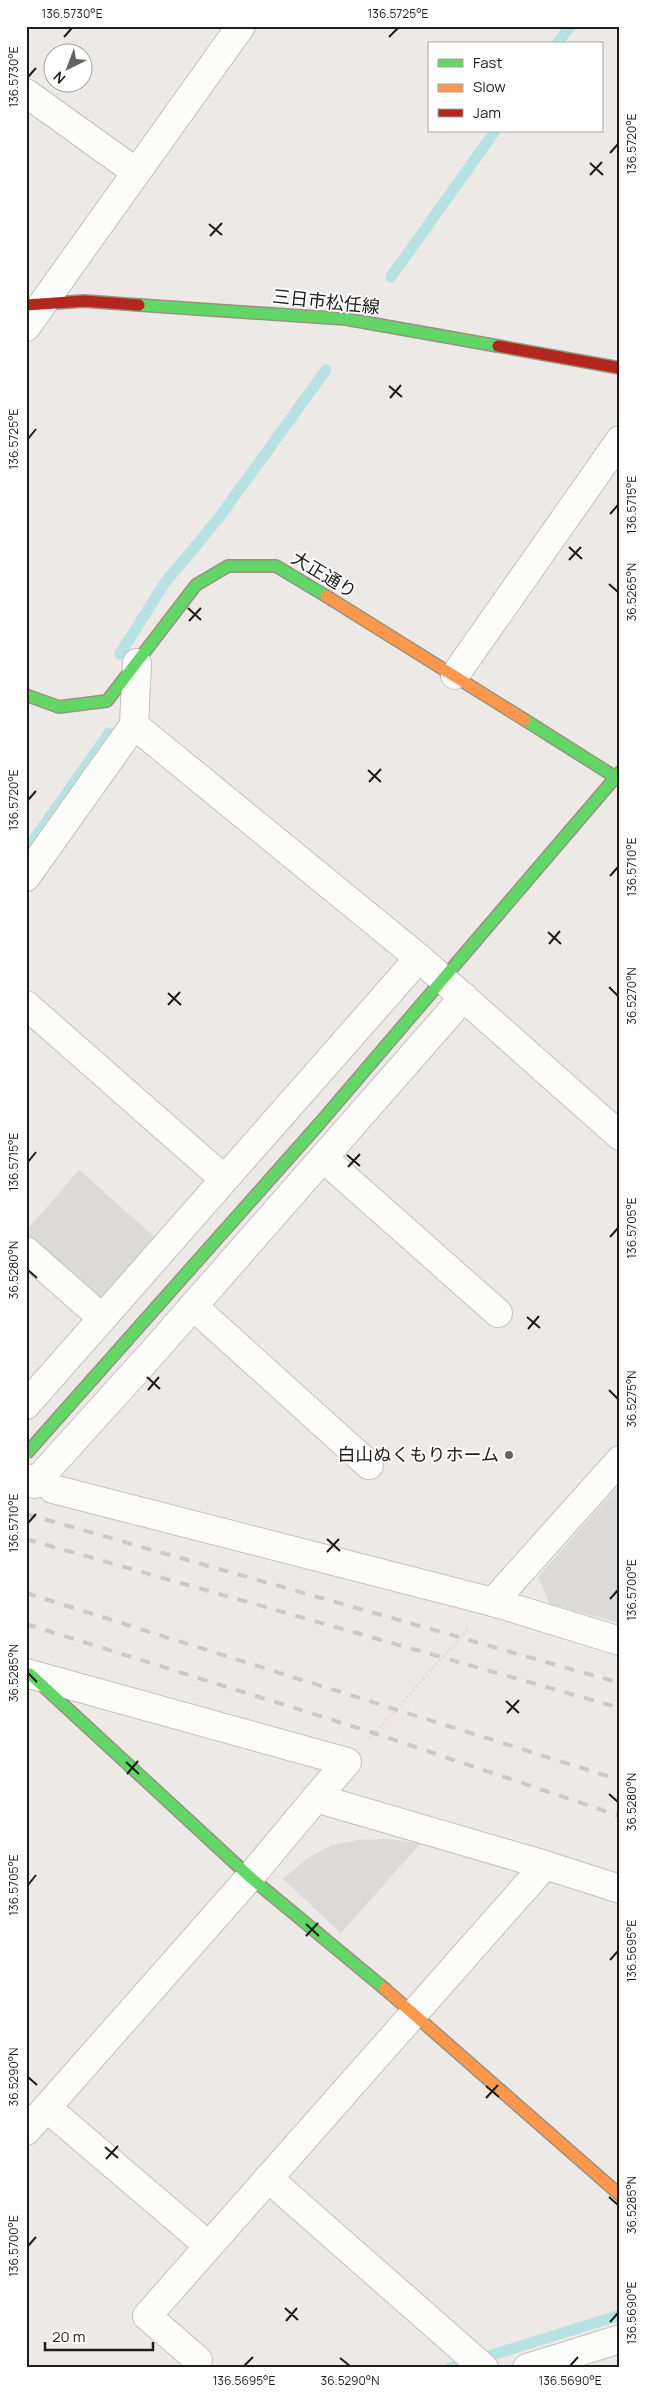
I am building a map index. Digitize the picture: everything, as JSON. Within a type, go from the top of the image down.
[{"type":"street","points":[[26,327],[35,304],[136,172],[241,26]]},
{"type":"street","points":[[26,93],[136,172]]},
{"type":"street","name":"三日市松任線","points":[[35,304],[84,301],[346,318],[620,368]]},
{"type":"street","points":[[455,675],[620,440]]},
{"type":"street","name":"大正通り","points":[[26,694],[60,708],[106,701],[137,664],[196,585],[228,566],[276,566],[618,776]]},
{"type":"street","points":[[26,877],[134,725],[137,664]]},
{"type":"street","points":[[134,725],[419,958],[620,1136]]},
{"type":"street","points":[[26,1454],[319,1124],[442,978],[618,776]]},
{"type":"street","points":[[26,1405],[419,958]]},
{"type":"street","points":[[26,1478],[34,1484],[218,1278],[464,997]]},
{"type":"street","points":[[26,1005],[224,1179]]},
{"type":"street","points":[[323,1158],[498,1313]]},
{"type":"street","points":[[172,1238],[218,1278]]},
{"type":"street","points":[[26,1251],[102,1318]]},
{"type":"street","points":[[193,1306],[369,1465]]},
{"type":"street","points":[[493,1602],[620,1460]]},
{"type":"street","points":[[53,1489],[493,1602],[620,1641]]},
{"type":"street","points":[[26,2132],[250,1877],[347,1762],[28,1673]]},
{"type":"street","points":[[28,1673],[250,1877],[413,2012],[620,2195]]},
{"type":"street","points":[[316,1798],[545,1864],[620,1889]]},
{"type":"street","points":[[196,2368],[198,2360],[147,2316],[545,1864]]},
{"type":"street","points":[[47,2108],[208,2246]]},
{"type":"street","points":[[268,2178],[484,2368]]},
{"type":"street","points":[[527,2368],[620,2339]]},
{"type":"path","points":[[347,1762],[493,1602]]},
{"type":"shaded area","points":[[79,1170],[156,1238],[101,1302],[26,1237],[26,1231]]},
{"type":"shaded area","points":[[620,1484],[620,1623],[550,1604],[538,1577]]},
{"type":"shaded area","points":[[390,1839],[420,1844],[341,1933],[283,1879],[308,1858],[332,1845],[358,1840]]},
{"type":"waterway","points":[[558,42],[570,26]]},
{"type":"waterway","points":[[391,277],[494,132]]},
{"type":"waterway","points":[[120,654],[164,584],[218,519],[326,370]]},
{"type":"waterway","points":[[26,851],[109,733]]},
{"type":"waterway","points":[[450,2368],[620,2315]]},
{"type":"railway","points":[[26,1514],[620,1683]]},
{"type":"railway","points":[[26,1539],[620,1708]]},
{"type":"railway","points":[[26,1593],[620,1780]]},
{"type":"railway","points":[[26,1624],[374,1733],[620,1816]]},
{"type":"traffic: fast","points":[[139,305],[346,319],[498,346]]},
{"type":"traffic: fast","points":[[26,695],[59,707],[107,701],[196,585],[228,566],[276,566],[326,596]]},
{"type":"traffic: fast","points":[[525,720],[620,780]]},
{"type":"traffic: fast","points":[[319,1124],[620,772]]},
{"type":"traffic: fast","points":[[26,1454],[319,1124]]},
{"type":"traffic: fast","points":[[30,1674],[250,1877],[385,1989]]},
{"type":"traffic: slow","points":[[326,596],[525,720]]},
{"type":"traffic: slow","points":[[385,1989],[620,2195]]},
{"type":"traffic: jam","points":[[26,305],[84,301],[139,305]]},
{"type":"traffic: jam","points":[[498,346],[620,368]]},
{"type":"place","name":"白山ぬくもりホーム","points":[[509,1455]]}]
